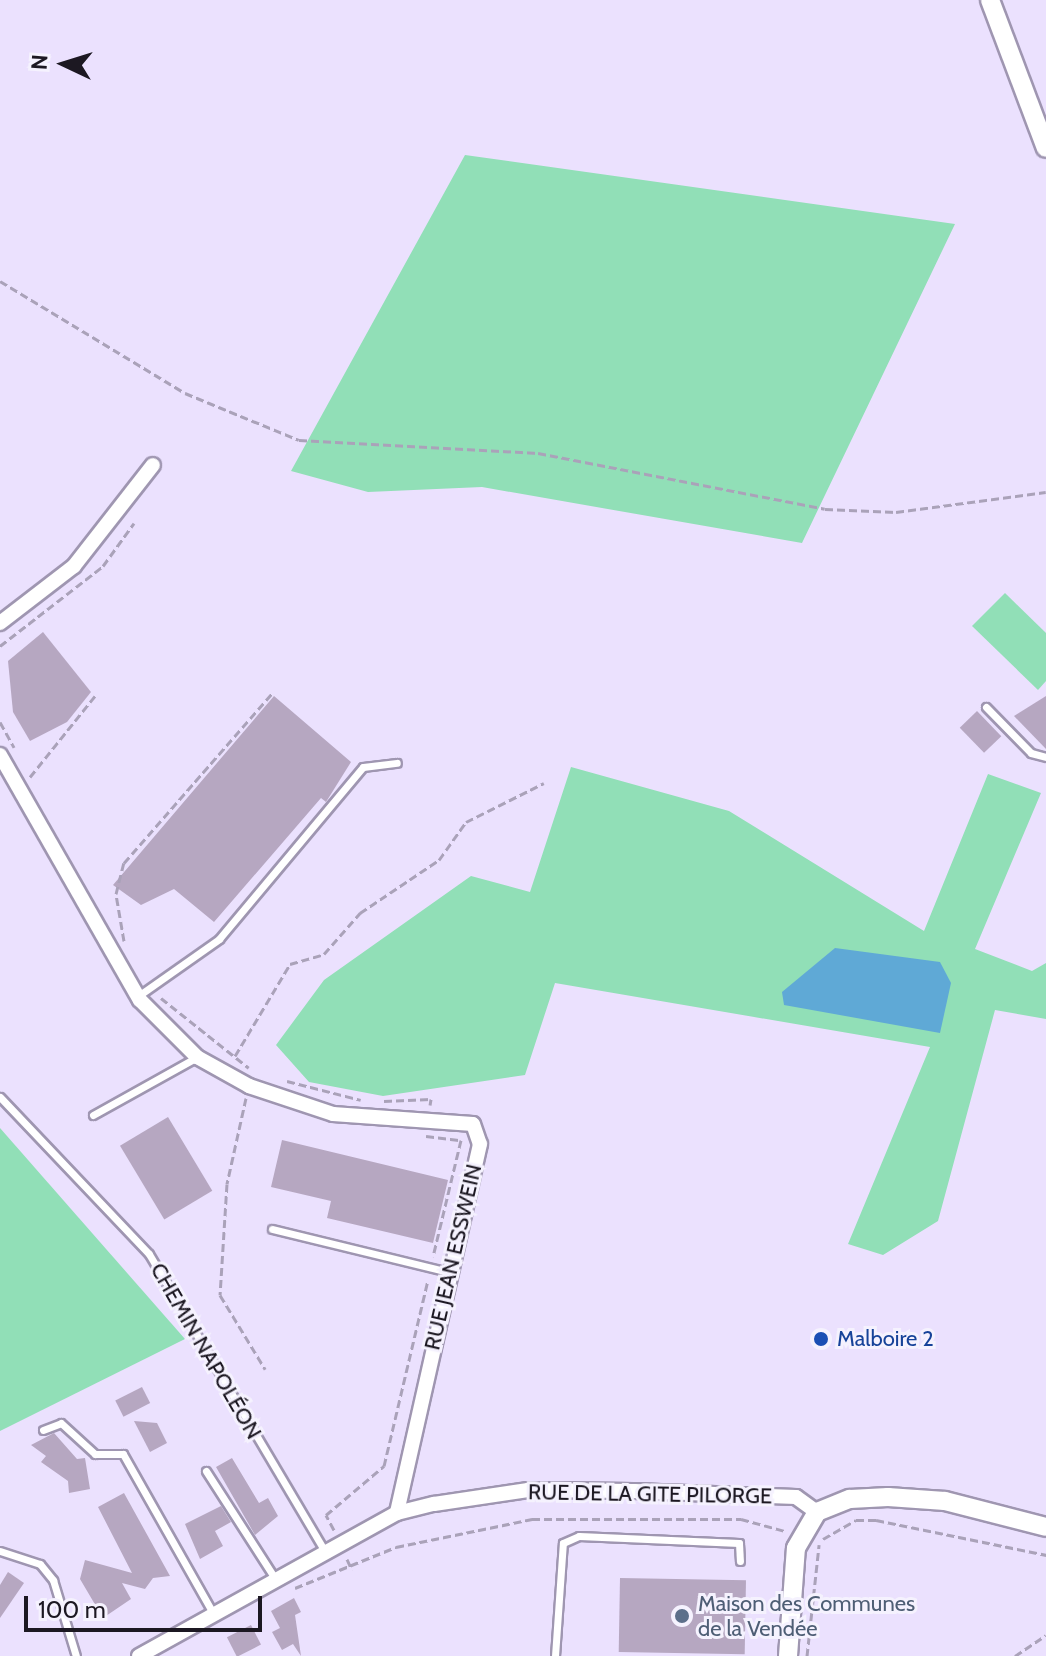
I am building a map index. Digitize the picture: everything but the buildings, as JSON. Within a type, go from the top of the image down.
[{"type":"street","points":[[990,0],[1046,148]]},
{"type":"street","points":[[0,623],[74,566],[153,465]]},
{"type":"street","name":"RUE JEAN ESSWEIN","points":[[0,755],[137,996],[197,1057],[249,1086],[333,1114],[473,1124],[480,1144],[397,1513]]},
{"type":"street","name":"RUE DE LA GITE PILORGE","points":[[139,1656],[263,1591],[325,1552],[397,1513],[528,1490],[796,1497],[817,1512]]},
{"type":"street","points":[[788,1656],[796,1548],[817,1512],[850,1499],[888,1497],[945,1501],[1046,1527]]},
{"type":"lane","points":[[986,707],[1031,753],[1046,757]]},
{"type":"lane","points":[[137,996],[219,939],[363,767],[397,763]]},
{"type":"lane","points":[[93,1115],[197,1057]]},
{"type":"lane","name":"CHEMIN NAPOLÉON","points":[[0,1097],[149,1254],[325,1552]]},
{"type":"lane","points":[[272,1229],[449,1272]]},
{"type":"lane","points":[[43,1430],[61,1423],[95,1454],[123,1454],[215,1617]]},
{"type":"lane","points":[[206,1471],[277,1581]]},
{"type":"lane","points":[[555,1656],[563,1543],[579,1536],[739,1543],[740,1561]]},
{"type":"lane","points":[[0,1551],[40,1564],[53,1580],[76,1656]]},
{"type":"path","points":[[0,281],[185,393],[299,440],[538,453],[825,509],[896,512],[1046,492]]},
{"type":"path","points":[[124,941],[116,894],[124,863],[274,691]]},
{"type":"path","points":[[30,777],[95,696]]},
{"type":"path","points":[[0,722],[15,749]]},
{"type":"path","points":[[23,763],[35,785]]},
{"type":"path","points":[[224,1073],[290,964],[324,954],[360,913],[439,860],[466,822],[544,783]]},
{"type":"path","points":[[109,916],[131,953]]},
{"type":"path","points":[[152,986],[252,1070]]},
{"type":"path","points":[[279,1079],[372,1102],[431,1099],[426,1138],[461,1140],[384,1466],[326,1515],[352,1570]]},
{"type":"path","points":[[249,1086],[227,1184],[220,1295],[265,1369]]},
{"type":"path","points":[[263,1591],[352,1570],[444,1535],[580,1516],[770,1522],[796,1548],[815,1554]]},
{"type":"path","points":[[807,1656],[815,1554],[839,1527],[876,1520],[1046,1555]]},
{"type":"path","points":[[1015,1656],[1046,1635]]},
{"type":"green space","points":[[465,155],[955,224],[802,543],[482,487],[368,492],[291,471]]},
{"type":"green space","points":[[1005,593],[1046,633],[1046,681],[1038,690],[972,626]]},
{"type":"green space","points":[[571,767],[729,811],[924,931],[988,774],[1041,793],[975,949],[1032,971],[1046,963],[1046,1019],[995,1010],[938,1221],[883,1255],[848,1244],[930,1047],[555,983],[525,1075],[383,1096],[309,1082],[276,1045],[324,980],[471,876],[530,892]]},
{"type":"green space","points":[[0,1128],[185,1339],[0,1431]]},
{"type":"water","points":[[835,948],[940,962],[951,983],[940,1033],[784,1005],[782,992]]},
{"type":"place","name":"Malboire 2","points":[[821,1339]]},
{"type":"place","name":"Maison des Communes de la Vendée","points":[[682,1616]]}]
